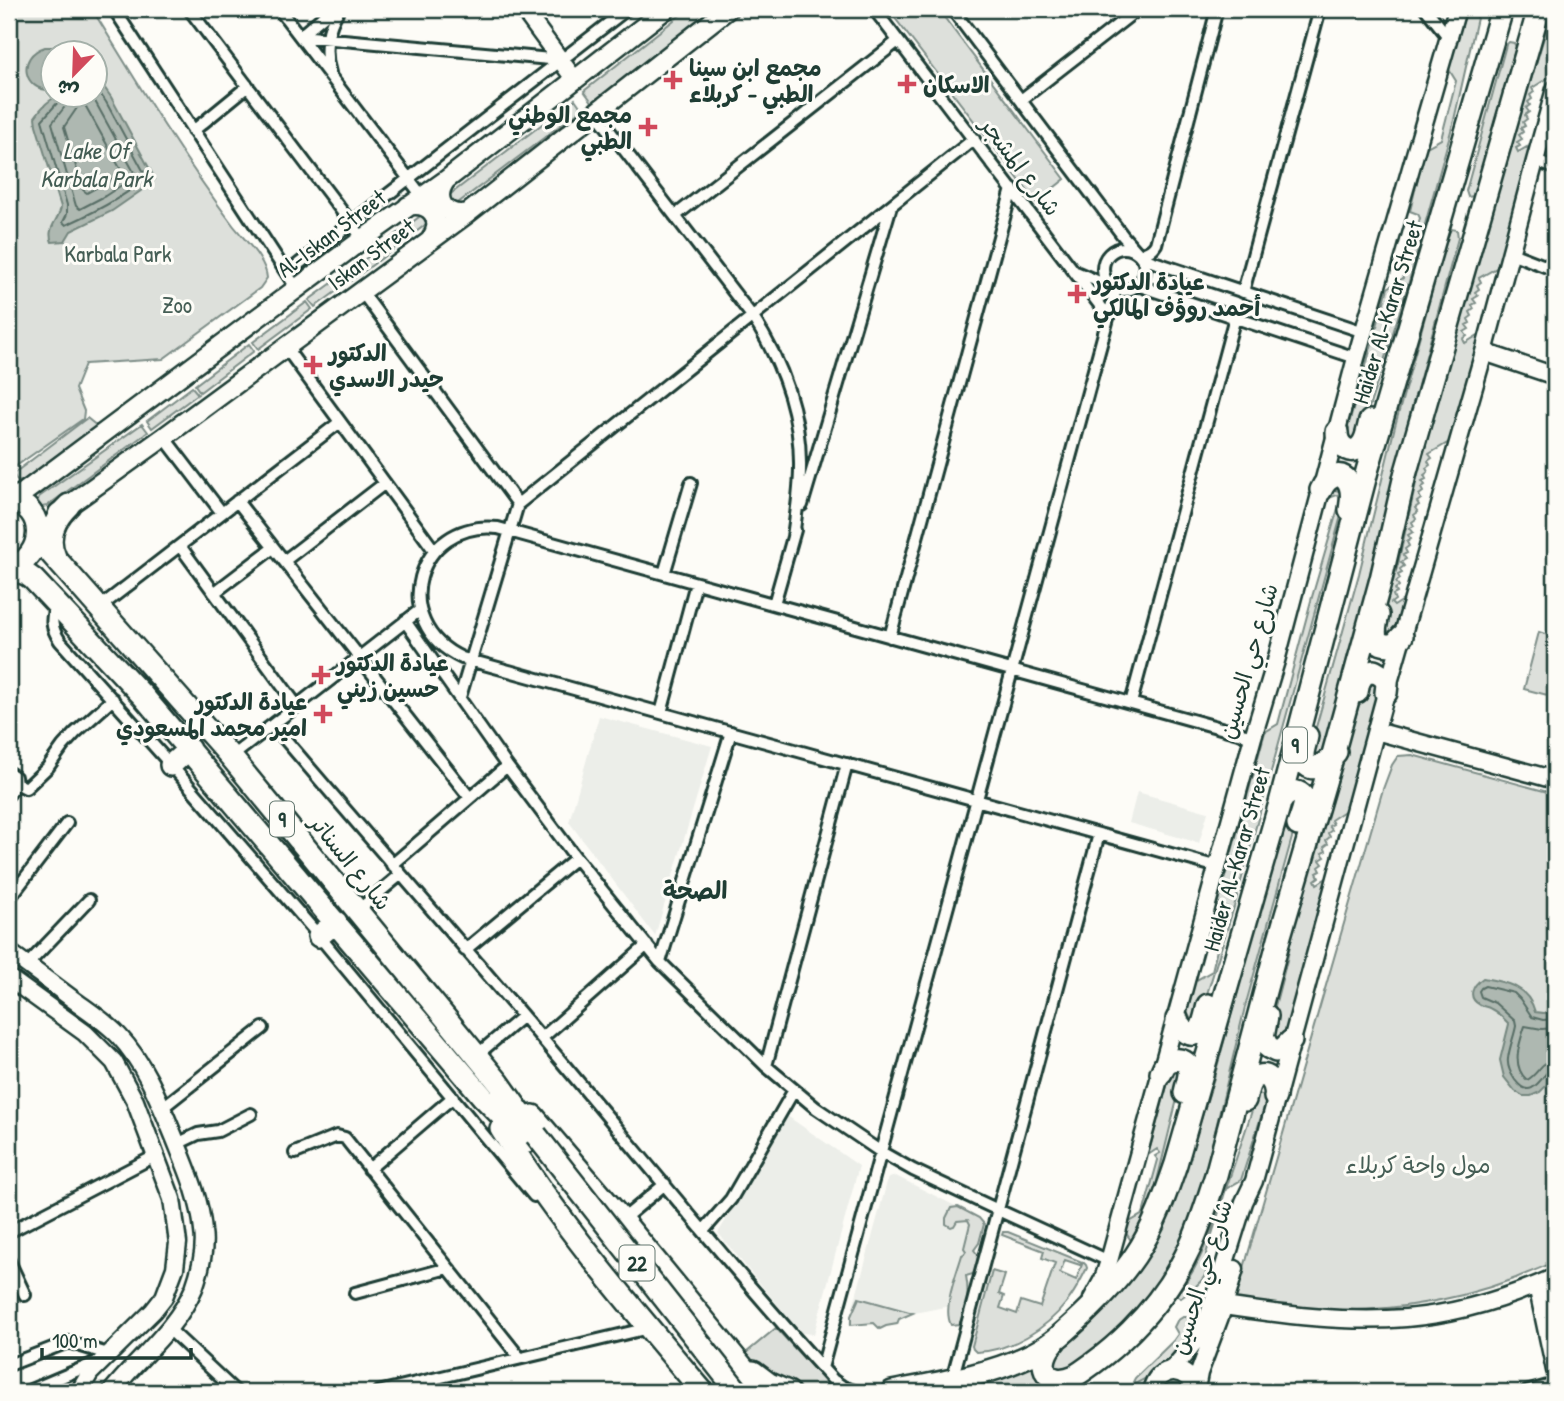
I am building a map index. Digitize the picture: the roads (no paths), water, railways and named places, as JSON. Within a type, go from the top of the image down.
[{"type":"highway","name":"Haider Al-Karar Street","points":[[952,1380],[1028,1357],[1055,1341],[1107,1291],[1136,1254],[1165,1196],[1280,803],[1349,540],[1502,9]]},
{"type":"highway","name":"9","points":[[1048,1392],[1106,1355],[1126,1337],[1166,1289],[1189,1248],[1216,1175],[1279,939],[1381,579],[1405,475],[1539,9]]},
{"type":"highway","points":[[1509,116],[1521,95],[1545,20],[1555,14]]},
{"type":"highway","points":[[1487,65],[1481,115],[1458,201],[1467,209],[1474,208],[1487,189]]},
{"type":"highway","points":[[1437,360],[1436,330],[1462,229],[1457,223],[1448,221],[1438,234]]},
{"type":"highway","points":[[1339,454],[1357,449],[1364,443],[1382,383],[1390,364],[1403,347]]},
{"type":"highway","points":[[1321,490],[1331,477],[1339,454]]},
{"type":"highway","points":[[1339,454],[1351,490],[1349,540]]},
{"type":"highway","name":"9","points":[[12,573],[30,556],[37,542],[38,532],[30,512],[13,497]]},
{"type":"highway","points":[[58,562],[51,547],[52,533],[57,519],[69,505]]},
{"type":"highway","name":"شارع السناتر","points":[[38,532],[40,541],[231,757],[477,1055],[491,1090]]},
{"type":"highway","name":"شارع السناتر","points":[[12,573],[33,579],[143,696],[336,922],[491,1090],[531,1139]]},
{"type":"highway","points":[[1381,579],[1382,599],[1374,632],[1389,653]]},
{"type":"highway","points":[[1325,631],[1319,685],[1303,757],[1306,764],[1314,767],[1324,765],[1332,758],[1344,739],[1362,677],[1389,653]]},
{"type":"highway","points":[[118,669],[127,672],[136,668],[140,660],[138,651]]},
{"type":"highway","points":[[1386,693],[1387,681],[1384,677],[1389,653]]},
{"type":"highway","points":[[143,696],[141,688],[145,680],[156,677],[163,681]]},
{"type":"highway","points":[[172,765],[189,749]]},
{"type":"highway","points":[[1279,939],[1275,914],[1305,801],[1301,793],[1292,791],[1280,803]]},
{"type":"highway","points":[[1179,1038],[1201,1028],[1217,971],[1246,917]]},
{"type":"highway","points":[[319,936],[336,922]]},
{"type":"highway","points":[[1266,986],[1269,1002],[1263,1037],[1278,1058]]},
{"type":"highway","points":[[1161,1073],[1171,1060],[1179,1038]]},
{"type":"highway","points":[[1179,1038],[1190,1071],[1184,1101],[1183,1138]]},
{"type":"highway","points":[[1275,1097],[1273,1082],[1278,1058]]},
{"type":"highway","points":[[1216,1175],[1229,1151],[1253,1079],[1278,1058]]},
{"type":"highway","name":"9","points":[[491,1090],[545,1129],[724,1344],[755,1374],[776,1388],[788,1392]]},
{"type":"highway","name":"9","points":[[491,1090],[511,1144],[533,1178],[582,1244],[702,1392]]},
{"type":"highway","name":"22","points":[[531,1139],[597,1230],[723,1392]]},
{"type":"highway","name":"22","points":[[531,1139],[738,1392]]},
{"type":"highway","points":[[1109,1261],[1124,1263],[1136,1254]]},
{"type":"highway","points":[[1055,1341],[1043,1360],[1047,1373],[1062,1380],[1078,1375]]},
{"type":"highway","points":[[688,1374],[703,1382],[720,1377],[728,1361],[724,1344]]},
{"type":"highway","points":[[724,1344],[762,1392]]},
{"type":"highway","name":"9","points":[[892,1392],[952,1380]]},
{"type":"main road","points":[[523,9],[575,80]]},
{"type":"main road","name":"Al-Iskan Street","points":[[13,497],[292,281],[363,239],[446,180],[666,9]]},
{"type":"main road","name":"Iskan Street","points":[[38,532],[41,525],[468,213],[728,9]]},
{"type":"main road","points":[[1339,454],[1356,358],[1457,9]]},
{"type":"main road","points":[[1389,653],[1484,352],[1555,89]]},
{"type":"main road","points":[[446,180],[440,191],[445,208],[456,214],[468,213]]},
{"type":"main road","points":[[415,201],[433,213],[437,224],[432,239]]},
{"type":"main road","points":[[1484,352],[1555,376]]},
{"type":"main road","name":"شارع حي الحسين","points":[[1179,1038],[1218,867],[1321,490]]},
{"type":"main road","points":[[1278,1058],[1386,693]]},
{"type":"main road","points":[[1376,731],[1555,780]]},
{"type":"main road","points":[[9,952],[105,1023],[131,1049],[143,1067],[177,1144],[195,1194],[204,1231],[204,1245],[194,1287],[185,1305],[169,1329],[111,1392]]},
{"type":"main road","points":[[9,978],[85,1032],[114,1062],[135,1101],[172,1199],[178,1243],[175,1268],[164,1297],[90,1373],[79,1392]]},
{"type":"main road","points":[[1076,1322],[1098,1288],[1109,1261],[1161,1073]]},
{"type":"main road","name":"شارع حي الحسين","points":[[1167,1372],[1187,1352],[1205,1327],[1244,1202],[1254,1181],[1275,1097]]},
{"type":"main road","name":"شارع حي الحسين","points":[[1197,1390],[1199,1373],[1224,1306],[1254,1195],[1254,1181]]},
{"type":"main road","points":[[1224,1306],[1306,1317],[1374,1320],[1407,1318],[1485,1303],[1555,1277]]},
{"type":"main road","points":[[1537,1285],[1555,1370]]},
{"type":"main road","points":[[1152,1392],[1156,1381],[1167,1372],[1187,1375],[1197,1390]]},
{"type":"street","points":[[114,9],[292,281],[352,223],[627,9]]},
{"type":"street","points":[[189,9],[363,239]]},
{"type":"street","points":[[279,9],[408,179],[415,201]]},
{"type":"street","points":[[300,36],[332,9]]},
{"type":"street","points":[[332,79],[327,58],[328,39],[331,23],[339,9]]},
{"type":"street","name":"شارع المشجر","points":[[874,9],[1108,316]]},
{"type":"street","name":"شارع المشجر","points":[[952,9],[1127,242],[1140,255]]},
{"type":"street","points":[[1021,100],[1138,9]]},
{"type":"street","points":[[1140,255],[1153,249],[1156,244],[1217,9]]},
{"type":"street","points":[[1243,292],[1320,9]]},
{"type":"street","points":[[1426,9],[1449,38]]},
{"type":"street","points":[[300,36],[561,60]]},
{"type":"street","points":[[676,216],[898,41]]},
{"type":"street","points":[[193,131],[248,86]]},
{"type":"street","points":[[596,113],[752,316],[779,363],[797,425],[800,467],[793,537]]},
{"type":"street","points":[[460,697],[517,504],[974,139]]},
{"type":"street","points":[[1535,161],[1555,168]]},
{"type":"street","points":[[890,637],[1012,189]]},
{"type":"street","points":[[774,604],[891,206]]},
{"type":"street","points":[[1115,288],[1104,279],[1102,266],[1108,254],[1126,247],[1140,255],[1243,292],[1364,332]]},
{"type":"street","points":[[1511,253],[1555,270]]},
{"type":"street","points":[[1073,270],[1093,280],[1127,290],[1137,285],[1144,275],[1140,255]]},
{"type":"street","points":[[1137,285],[1356,358]]},
{"type":"street","points":[[822,1368],[1115,288]]},
{"type":"street","points":[[362,292],[517,504]]},
{"type":"street","points":[[1131,703],[1235,317]]},
{"type":"street","points":[[286,348],[435,550]]},
{"type":"street","points":[[100,607],[340,422]]},
{"type":"street","points":[[164,437],[222,513]]},
{"type":"street","points":[[284,561],[385,483]]},
{"type":"street","points":[[664,574],[691,483]]},
{"type":"street","points":[[237,501],[470,798]]},
{"type":"street","points":[[1218,867],[471,661],[450,652],[427,628],[420,610],[418,590],[421,577],[435,550],[450,537],[489,527],[1253,737]]},
{"type":"street","points":[[180,546],[296,706]]},
{"type":"street","points":[[214,593],[273,548]]},
{"type":"street","points":[[661,713],[696,583]]},
{"type":"street","points":[[57,604],[52,618],[55,633],[319,936],[558,1225],[582,1244]]},
{"type":"street","points":[[231,757],[420,610]]},
{"type":"street","points":[[405,621],[507,766],[576,858],[660,962],[766,1066],[850,1132],[881,1152],[913,1170],[1109,1261]]},
{"type":"street","points":[[16,783],[26,788],[48,767],[75,733],[113,699]]},
{"type":"street","points":[[273,725],[542,1038],[760,1298],[837,1384],[857,1392]]},
{"type":"street","points":[[660,962],[730,732]]},
{"type":"street","points":[[766,1066],[847,764]]},
{"type":"street","points":[[391,865],[507,766]]},
{"type":"street","points":[[9,773],[15,777],[16,783],[9,794]]},
{"type":"street","points":[[9,899],[67,823]]},
{"type":"street","points":[[952,1380],[1099,834]]},
{"type":"street","points":[[465,950],[576,858]]},
{"type":"street","points":[[358,911],[400,875]]},
{"type":"street","points":[[27,965],[89,900]]},
{"type":"street","points":[[542,1038],[647,945]]},
{"type":"street","points":[[477,1055],[523,1016]]},
{"type":"street","points":[[162,1108],[264,1028]]},
{"type":"street","points":[[704,1230],[731,1199],[794,1090]]},
{"type":"street","points":[[369,1169],[453,1097]]},
{"type":"street","points":[[177,1144],[198,1134],[218,1131],[251,1114]]},
{"type":"street","points":[[295,1153],[340,1136],[345,1138],[520,1358]]},
{"type":"street","points":[[9,1233],[155,1156]]},
{"type":"street","points":[[622,1220],[665,1184]]},
{"type":"street","points":[[9,1261],[25,1295]]},
{"type":"street","points":[[355,1293],[448,1268]]},
{"type":"street","points":[[378,1392],[403,1389],[649,1328]]},
{"type":"street","points":[[169,1329],[236,1392]]},
{"type":"street","points":[[9,1364],[68,1342],[105,1358]]},
{"type":"street","points":[[26,1392],[105,1358]]},
{"type":"street","points":[[1526,1392],[1555,1384]]},
{"type":"water","points":[[38,51],[38,87],[29,80],[27,73],[30,58]]},
{"type":"water","name":"Lake Of Karbala Park","points":[[108,93],[155,179],[112,211],[71,231],[65,241],[52,242],[52,228],[61,207],[35,117],[42,108],[108,108]]},
{"type":"water","points":[[1483,978],[1508,984],[1522,991],[1532,1003],[1535,1012],[1555,1012],[1555,1072],[1540,1092],[1523,1096],[1515,1091],[1504,1077],[1500,1060],[1509,1024],[1496,1012],[1480,1005],[1473,998],[1472,991]]},
{"type":"place","name":"مجمع ابن سينا الطبي - كربلاء","points":[[673,80]]},
{"type":"place","name":"الاسكان","points":[[907,84]]},
{"type":"place","name":"مجمع الوطني الطبي","points":[[648,127]]},
{"type":"place","name":"عيادة الدكتور أحمد روؤف المالكي","points":[[1077,294]]},
{"type":"place","name":"الدكتور حيدر الاسدي","points":[[313,365]]},
{"type":"place","name":"عيادة الدكتور حسين زيني","points":[[321,675]]},
{"type":"place","name":"عيادة الدكتور امير محمد المسعودي","points":[[323,714]]},
{"type":"district","name":"الصحة","points":[[695,890]]},
{"type":"park label","name":"Karbala Park","points":[[118,253]]},
{"type":"park label","name":"Zoo","points":[[177,304]]},
{"type":"park label","name":"مول واحة كربلاء","points":[[1418,1164]]}]
